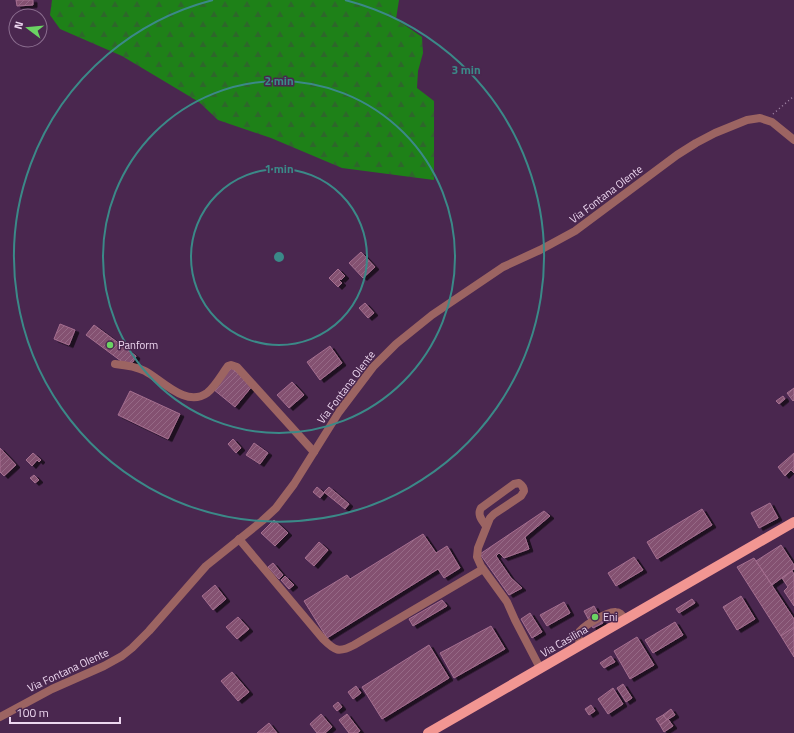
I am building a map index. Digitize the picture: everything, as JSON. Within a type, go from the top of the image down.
[{"type":"main road","name":"Via Casilina","points":[[428,733],[794,522]]},
{"type":"street","name":"Via Fontana Olente","points":[[0,717],[52,689],[98,670],[126,653],[149,631],[206,566],[266,518],[280,504],[350,397],[373,367],[396,344],[424,321],[503,267],[576,231],[656,170],[696,143],[723,129],[747,120],[760,118],[767,119]]},
{"type":"street","points":[[767,119],[794,140]]},
{"type":"street","points":[[115,364],[132,366],[145,371],[191,398],[208,392],[228,366],[231,365],[237,367],[314,452]]},
{"type":"street","points":[[486,526],[480,516],[479,511],[481,508],[514,484],[521,484],[524,488],[523,493],[490,518],[478,548],[477,555],[479,563],[507,602],[540,668]]},
{"type":"street","points":[[239,539],[323,640],[333,649],[338,650],[354,645],[483,569]]},
{"type":"street","points":[[580,645],[578,634],[584,626],[613,612],[619,613],[625,620]]},
{"type":"path","points":[[767,119],[794,96]]},
{"type":"green space","points":[[52,0],[399,0],[396,19],[422,37],[423,53],[418,71],[417,88],[434,101],[434,180],[342,168],[271,138],[218,120],[199,102],[122,56],[60,29],[50,15]]},
{"type":"building","points":[[16,0],[33,0],[33,5],[17,6]]},
{"type":"building","points":[[361,252],[375,267],[363,278],[349,263]]},
{"type":"building","points":[[338,269],[345,276],[341,280],[340,278],[339,280],[342,283],[338,287],[329,278]]},
{"type":"building","points":[[365,303],[374,313],[368,318],[359,308]]},
{"type":"building","points":[[60,324],[75,330],[69,345],[54,339]]},
{"type":"building","points":[[94,325],[136,356],[133,362],[125,364],[86,335]]},
{"type":"building","points":[[330,346],[342,363],[320,380],[307,362]]},
{"type":"building","points":[[230,367],[253,385],[235,407],[213,389]]},
{"type":"building","points":[[292,382],[304,395],[289,408],[277,395]]},
{"type":"building","points":[[794,388],[794,400],[793,401],[787,393]]},
{"type":"building","points":[[130,391],[180,414],[168,439],[118,415]]},
{"type":"building","points":[[783,396],[785,399],[779,404],[776,401]]},
{"type":"building","points":[[233,439],[241,448],[236,453],[228,444]]},
{"type":"building","points":[[254,443],[268,453],[260,464],[246,455]]},
{"type":"building","points":[[0,448],[16,465],[4,476],[0,472]]},
{"type":"building","points":[[33,453],[41,460],[39,462],[37,460],[32,466],[26,460]]},
{"type":"building","points":[[794,453],[794,473],[791,470],[785,476],[778,467]]},
{"type":"building","points":[[34,475],[39,480],[35,483],[30,478]]},
{"type":"building","points":[[317,487],[324,493],[320,498],[313,492]]},
{"type":"building","points":[[329,487],[349,504],[345,509],[324,492]]},
{"type":"building","points":[[770,503],[778,518],[759,528],[751,513]]},
{"type":"building","points":[[702,509],[712,525],[657,559],[647,542]]},
{"type":"building","points":[[544,511],[550,516],[525,537],[529,549],[504,558],[499,553],[496,556],[511,578],[522,588],[509,595],[480,554]]},
{"type":"building","points":[[274,520],[288,533],[275,546],[261,533]]},
{"type":"building","points":[[423,534],[436,553],[447,546],[460,568],[444,578],[438,569],[327,638],[304,601],[347,575],[350,579]]},
{"type":"building","points":[[319,542],[328,550],[314,566],[305,558]]},
{"type":"building","points":[[781,545],[794,565],[794,569],[772,585],[756,561]]},
{"type":"building","points":[[634,557],[643,570],[616,586],[608,573]]},
{"type":"building","points":[[754,558],[794,619],[794,627],[781,636],[737,567]]},
{"type":"building","points":[[273,563],[283,575],[279,579],[268,567]]},
{"type":"building","points":[[792,571],[794,574],[794,606],[784,591],[788,587],[782,578]]},
{"type":"building","points":[[285,576],[294,585],[289,589],[281,580]]},
{"type":"building","points":[[215,585],[226,599],[213,610],[202,596]]},
{"type":"building","points":[[741,596],[755,619],[737,630],[723,607]]},
{"type":"building","points":[[692,599],[695,603],[679,613],[676,609]]},
{"type":"building","points":[[442,600],[447,606],[413,626],[409,619]]},
{"type":"building","points":[[564,602],[570,613],[547,626],[540,615]]},
{"type":"building","points":[[594,606],[603,623],[593,628],[584,611]]},
{"type":"building","points":[[530,613],[542,632],[532,638],[521,619]]},
{"type":"building","points":[[238,617],[249,629],[237,639],[226,627]]},
{"type":"building","points":[[675,622],[683,635],[653,653],[645,640]]},
{"type":"building","points":[[491,626],[505,649],[454,678],[440,653]]},
{"type":"building","points":[[794,627],[794,657],[781,636]]},
{"type":"building","points":[[637,637],[654,665],[630,679],[614,651]]},
{"type":"building","points":[[429,645],[449,678],[382,719],[362,687]]},
{"type":"building","points":[[611,656],[615,662],[604,668],[600,663]]},
{"type":"building","points":[[232,672],[249,692],[238,701],[221,681]]},
{"type":"building","points":[[623,684],[632,698],[626,702],[617,688]]},
{"type":"building","points":[[356,686],[361,693],[353,699],[348,692]]},
{"type":"building","points":[[613,688],[623,704],[608,714],[598,699]]},
{"type":"building","points":[[338,702],[342,707],[337,711],[333,706]]},
{"type":"building","points":[[591,705],[595,711],[589,715],[585,709]]},
{"type":"building","points":[[671,709],[675,715],[667,720],[663,715]]},
{"type":"building","points":[[321,714],[332,727],[325,733],[317,733],[310,724]]},
{"type":"building","points":[[347,714],[360,731],[357,733],[349,733],[339,720]]},
{"type":"building","points":[[663,715],[667,720],[660,725],[656,719]]},
{"type":"building","points":[[668,719],[673,726],[664,732],[660,725]]},
{"type":"building","points":[[269,723],[277,733],[257,733]]},
{"type":"place","name":"Panform","points":[[110,345]]},
{"type":"place","name":"Eni","points":[[595,617]]}]
